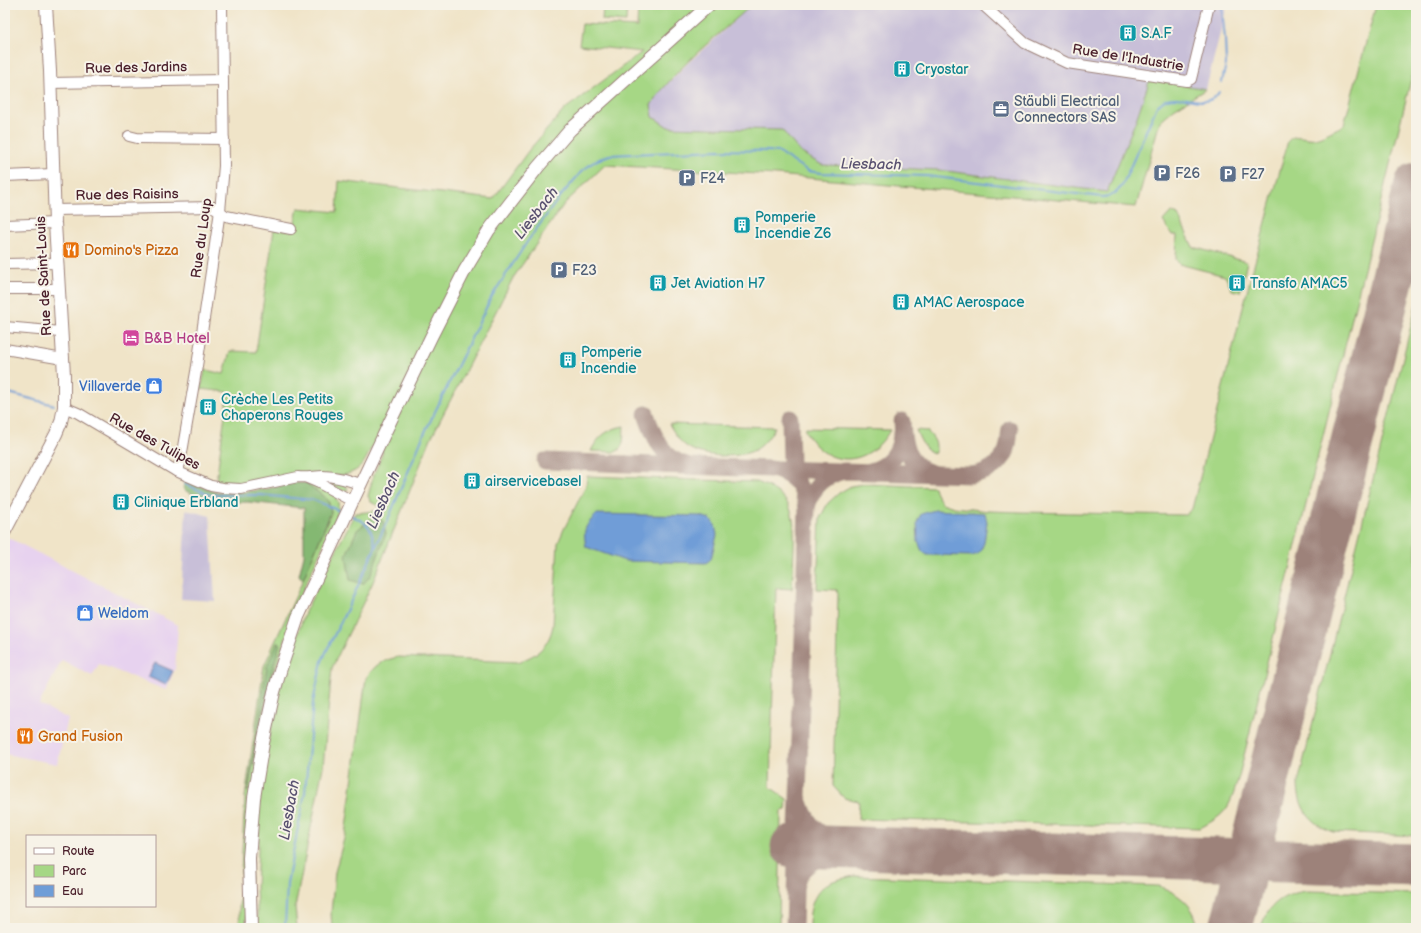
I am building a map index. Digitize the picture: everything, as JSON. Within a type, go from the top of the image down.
[{"type":"main road","name":"Rue de Saint-Louis","points":[[5,531],[56,434],[61,422],[64,407],[46,5]]},
{"type":"main road","points":[[250,928],[249,858],[254,798],[262,743],[274,692],[298,618],[360,484],[431,337],[465,270],[489,230],[538,166],[570,130],[709,5]]},
{"type":"street","name":"Rue du Loup","points":[[176,471],[180,466],[183,449],[220,211],[224,166],[222,5]]},
{"type":"street","name":"Rue de l'Industrie","points":[[983,5],[1025,43],[1067,64],[1187,81],[1191,79],[1209,5]]},
{"type":"street","name":"Rue des Jardins","points":[[50,83],[223,80]]},
{"type":"street","points":[[130,136],[137,138],[224,139]]},
{"type":"street","points":[[5,176],[54,174]]},
{"type":"street","name":"Rue des Raisins","points":[[55,210],[214,207],[226,216],[291,229]]},
{"type":"street","points":[[5,225],[55,223]]},
{"type":"street","points":[[5,264],[57,263]]},
{"type":"street","points":[[5,289],[59,289]]},
{"type":"street","points":[[5,327],[61,332]]},
{"type":"street","points":[[5,349],[63,359]]},
{"type":"street","name":"Rue des Tulipes","points":[[64,407],[78,413],[176,471],[211,486],[241,489],[298,477],[307,478],[322,476],[337,477],[360,484]]},
{"type":"street","name":"Rue des Tulipes","points":[[307,478],[319,483],[349,509]]},
{"type":"shaded area","points":[[752,5],[1227,5],[1206,89],[1150,80],[1107,192],[939,170],[822,165],[800,152],[782,130],[668,127],[653,117],[651,105],[659,93],[687,64]]},
{"type":"shaded area","points":[[186,510],[210,516],[215,601],[181,599]]},
{"type":"shaded area","points":[[7,537],[178,625],[175,669],[166,690],[99,664],[92,676],[62,660],[39,704],[68,719],[57,764],[5,754],[5,539]]},
{"type":"green space","points":[[638,5],[752,5],[698,52],[673,77],[651,105],[653,117],[668,127],[782,130],[800,152],[822,165],[939,170],[1107,192],[1137,117],[1150,79],[1206,89],[1174,109],[1160,121],[1136,207],[776,175],[605,165],[564,204],[513,278],[431,438],[373,582],[332,668],[323,767],[295,907],[297,928],[258,928],[256,887],[259,829],[256,828],[262,772],[278,693],[305,612],[355,513],[378,511],[380,507],[371,502],[368,496],[373,477],[383,452],[372,447],[365,461],[359,468],[344,475],[242,485],[216,482],[228,392],[201,389],[205,370],[224,374],[230,351],[256,352],[274,229],[293,231],[298,208],[337,212],[339,181],[493,199],[529,150],[565,109],[642,52],[579,45],[582,24],[637,27]]},
{"type":"green space","points":[[1376,5],[1416,5],[1416,59],[1239,776],[1227,808],[1217,818],[1200,828],[858,819],[859,801],[844,798],[833,786],[838,593],[837,590],[817,589],[820,518],[828,503],[839,493],[851,486],[864,484],[934,487],[936,494],[942,503],[954,507],[989,511],[1185,515],[1192,509],[1249,284],[1288,141],[1294,137],[1315,138],[1344,125]]},
{"type":"green space","points":[[603,6],[627,9],[626,22],[602,20]]},
{"type":"green space","points":[[1171,212],[1178,215],[1193,247],[1247,262],[1240,292],[1232,290],[1225,276],[1179,264],[1176,259],[1177,235],[1172,235],[1163,221]]},
{"type":"green space","points":[[1416,305],[1416,836],[1333,832],[1325,829],[1312,820],[1307,814],[1300,800],[1298,783]]},
{"type":"green space","points":[[669,424],[775,427],[761,446],[755,450],[739,455],[720,456],[701,453],[686,446],[678,439]]},
{"type":"green space","points":[[624,426],[623,441],[619,450],[615,452],[591,451],[600,437],[608,431]]},
{"type":"green space","points":[[804,428],[890,430],[881,443],[870,452],[858,457],[846,459],[834,457],[822,451],[812,441]]},
{"type":"green space","points":[[916,430],[927,431],[932,436],[936,445],[934,454],[925,447]]},
{"type":"green space","points":[[587,476],[757,482],[778,493],[789,507],[794,525],[792,589],[776,588],[770,787],[787,799],[786,810],[781,811],[779,928],[332,928],[331,913],[335,872],[345,835],[366,678],[379,664],[398,657],[518,662],[531,657],[541,650],[551,634],[553,626],[558,543],[586,486]]},
{"type":"green space","points":[[324,478],[341,482],[348,489],[346,491],[341,490],[323,481]]},
{"type":"green space","points":[[187,480],[215,492],[241,492],[266,489],[294,483],[306,483],[328,500],[331,512],[303,580],[299,575],[304,555],[304,508],[248,502],[211,503],[186,491],[183,488],[185,481]]},
{"type":"green space","points":[[306,483],[319,487],[333,495],[338,502],[338,512],[298,601],[274,673],[265,709],[246,928],[240,928],[239,911],[245,797],[264,666],[303,580],[331,513],[328,500]]},
{"type":"green space","points":[[373,517],[383,521],[386,534],[371,575],[363,584],[350,580],[346,555],[357,530]]},
{"type":"green space","points":[[277,643],[280,643],[264,706],[248,792],[267,666]]},
{"type":"green space","points":[[854,876],[1159,886],[1185,901],[1193,913],[1198,928],[809,928],[811,909],[815,897],[819,891],[832,882]]},
{"type":"green space","points":[[1308,891],[1416,894],[1416,928],[1261,928],[1268,912],[1278,901],[1292,894]]},
{"type":"water","points":[[935,510],[985,513],[987,522],[984,543],[980,552],[972,556],[927,555],[922,551],[918,542],[917,522],[921,514]]},
{"type":"water","points":[[597,514],[701,516],[710,519],[715,525],[717,535],[711,559],[706,563],[625,561],[586,547],[585,532],[587,525]]},
{"type":"water","points":[[155,663],[173,671],[166,685],[148,677]]},
{"type":"waterway","name":"Liesbach","points":[[1222,82],[1226,64],[1222,9],[1223,5]]},
{"type":"waterway","name":"Liesbach","points":[[285,928],[287,883],[305,793],[313,702],[322,661],[389,517],[424,434],[492,296],[527,242],[559,198],[582,171],[595,161],[609,155],[719,150],[768,151],[778,152],[808,171],[822,173],[927,176],[1105,197],[1118,191],[1122,186],[1157,106],[1166,100],[1174,98],[1203,101],[1209,100],[1214,98],[1219,92]]},
{"type":"waterway","points":[[5,392],[54,405]]},
{"type":"waterway","points":[[185,484],[210,495],[260,495],[314,500],[342,512]]},
{"type":"waterway","points":[[350,515],[361,520],[368,526],[372,534],[375,547]]},
{"type":"taxiway","points":[[646,414],[660,446],[671,458],[687,465]]},
{"type":"taxiway","points":[[790,418],[791,464],[796,479]]},
{"type":"taxiway","points":[[902,421],[903,438],[911,459],[916,465],[932,473]]},
{"type":"taxiway","points":[[794,928],[807,507],[809,500],[820,483],[830,476],[844,471],[971,475],[983,472],[994,466],[1003,457],[1008,445],[1010,429]]},
{"type":"taxiway","points":[[870,471],[882,466],[892,458],[899,446],[901,433]]},
{"type":"taxiway","points":[[545,461],[771,469],[786,474],[796,482],[802,492],[807,507]]},
{"type":"taxiway","points":[[778,469],[839,471]]},
{"type":"taxiway","points":[[800,802],[809,822],[824,836],[842,844],[863,848]]},
{"type":"taxiway","points":[[796,884],[798,876],[809,864],[840,850],[854,848]]},
{"type":"runway","points":[[1231,928],[1416,184]]},
{"type":"runway","points":[[792,846],[1416,865]]},
{"type":"place","name":"S.A.F","points":[[1128,33]]},
{"type":"place","name":"Cryostar","points":[[902,69]]},
{"type":"place","name":"Stäubli Electrical Connectors SAS","points":[[1001,109]]},
{"type":"place","name":"F26","points":[[1162,173]]},
{"type":"place","name":"F27","points":[[1228,174]]},
{"type":"place","name":"F24","points":[[687,178]]},
{"type":"place","name":"Pomperie Incendie Z6","points":[[742,225]]},
{"type":"place","name":"Domino's Pizza","points":[[71,250]]},
{"type":"place","name":"F23","points":[[559,270]]},
{"type":"place","name":"Jet Aviation H7","points":[[658,283]]},
{"type":"place","name":"Transfo AMAC5","points":[[1237,283]]},
{"type":"place","name":"AMAC Aerospace","points":[[901,302]]},
{"type":"place","name":"B&B Hotel","points":[[131,338]]},
{"type":"place","name":"Pomperie Incendie","points":[[568,360]]},
{"type":"place","name":"Villaverde","points":[[154,386]]},
{"type":"place","name":"Crèche Les Petits Chaperons Rouges","points":[[208,407]]},
{"type":"place","name":"airservicebasel","points":[[472,481]]},
{"type":"place","name":"Clinique Erbland","points":[[121,502]]},
{"type":"place","name":"Weldom","points":[[85,613]]},
{"type":"place","name":"Grand Fusion","points":[[25,736]]}]
